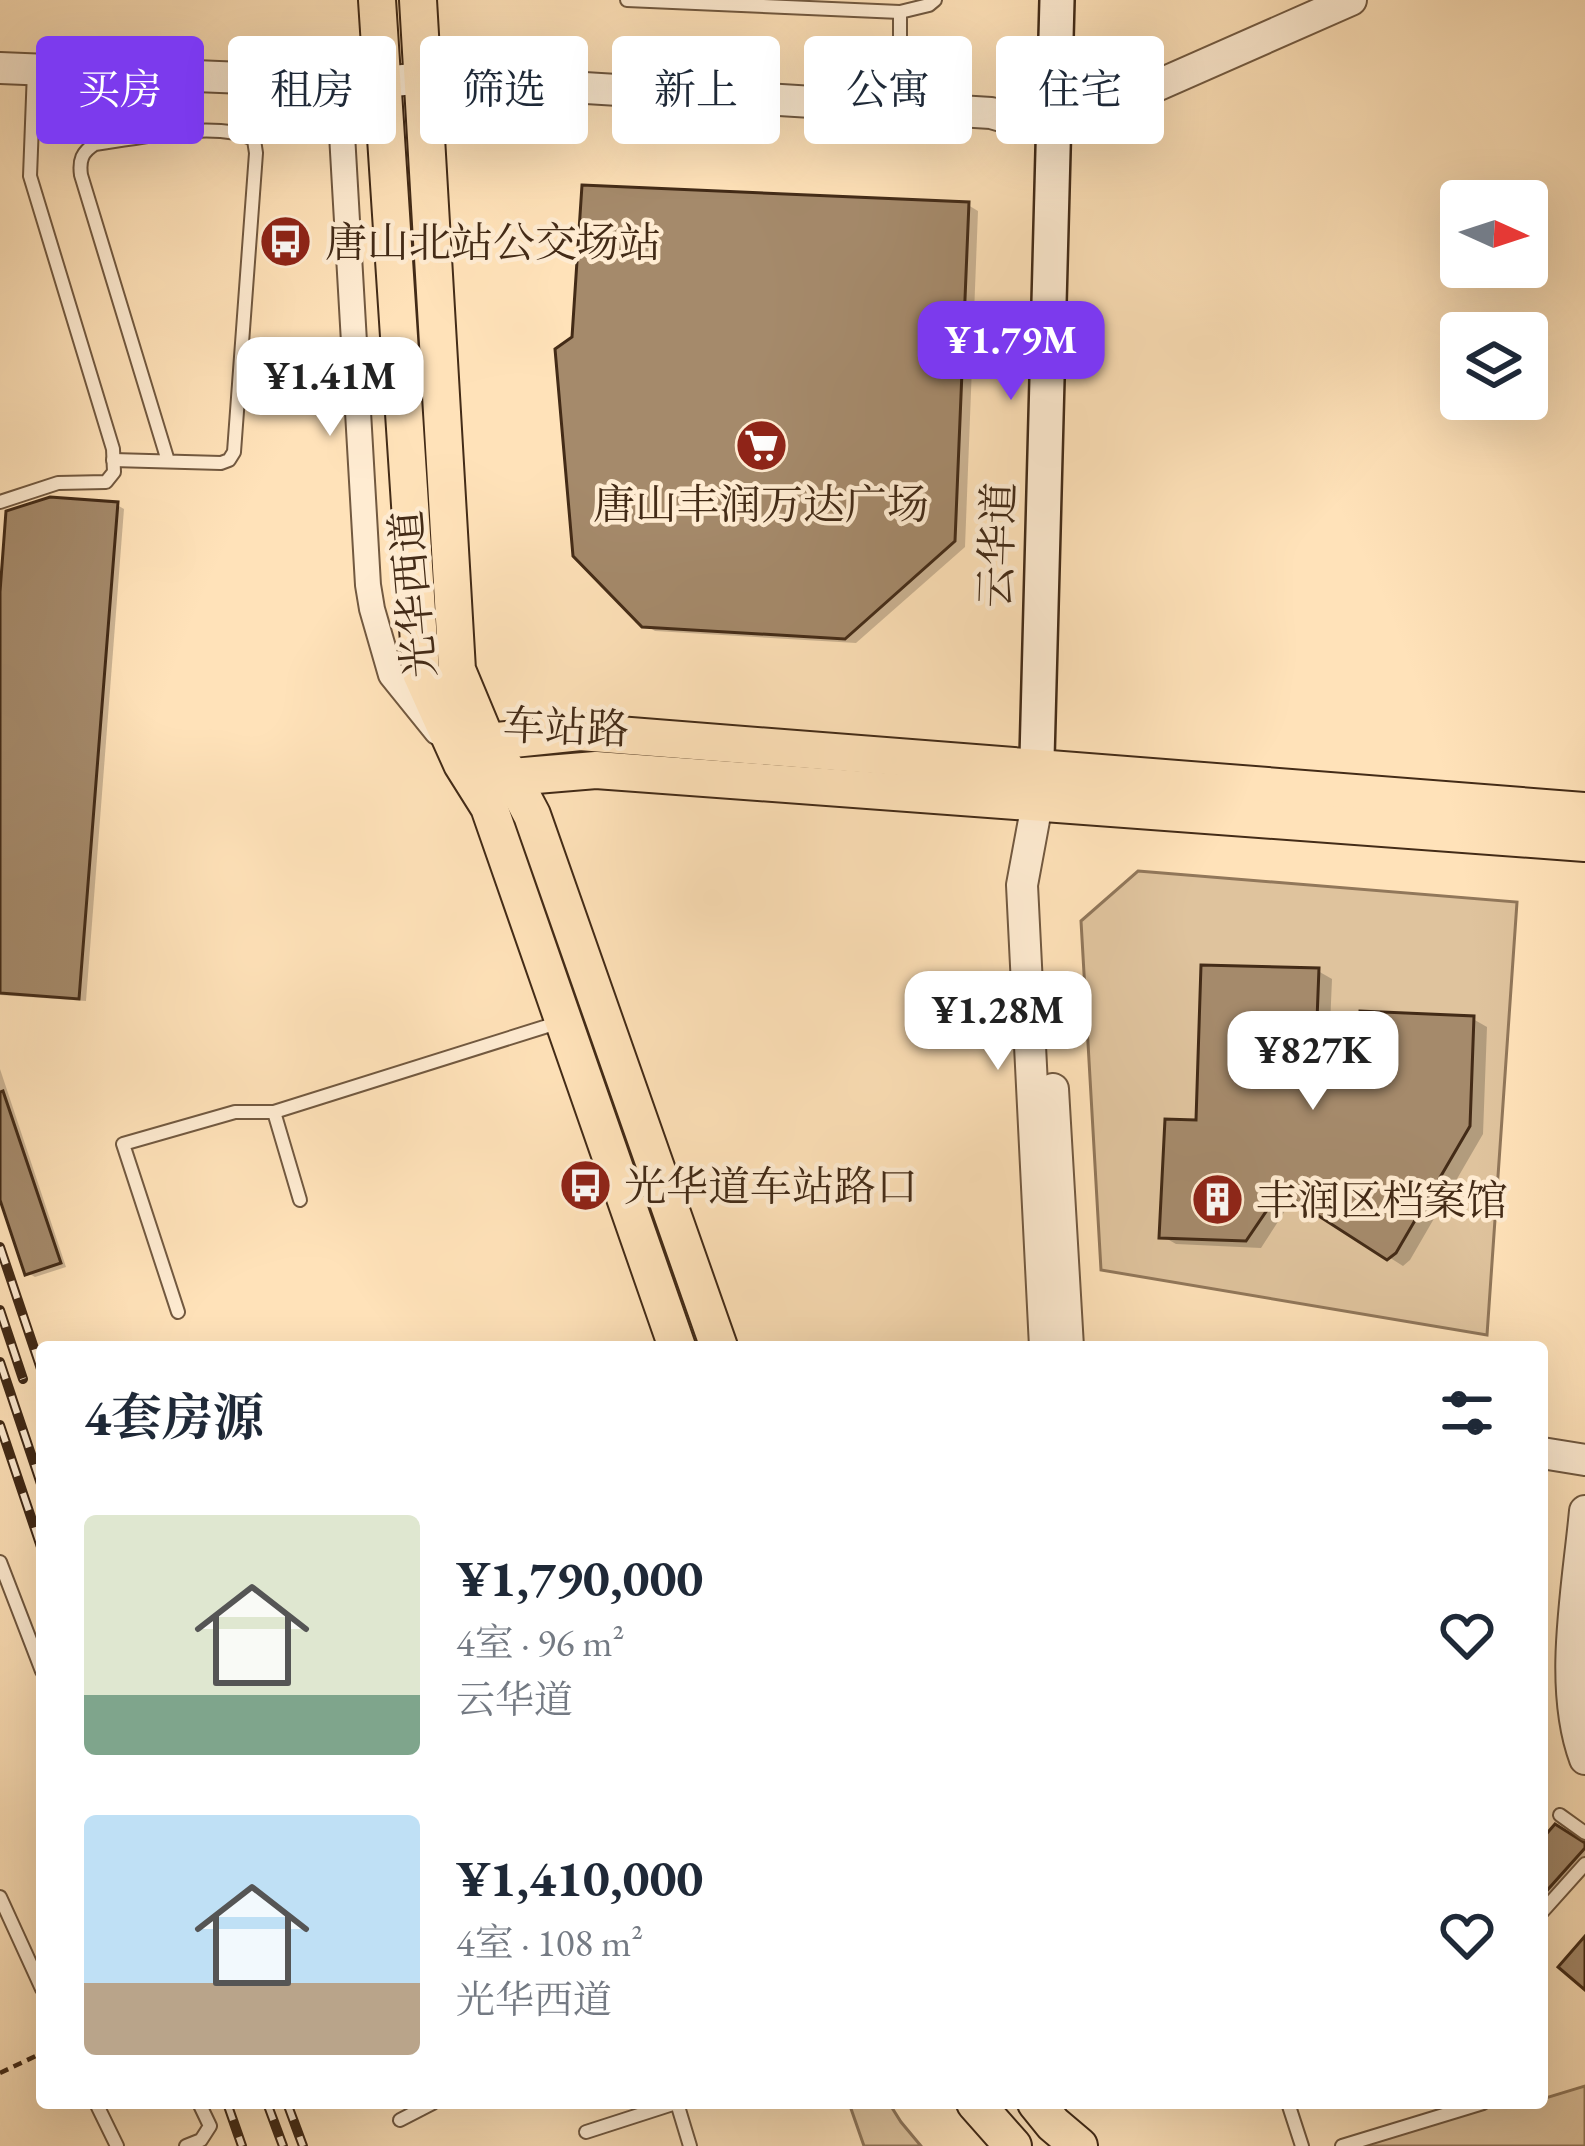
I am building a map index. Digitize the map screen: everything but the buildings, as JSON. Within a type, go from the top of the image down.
[{"type":"main road","name":"光华西道","points":[[377,0],[380,36]]},
{"type":"main road","name":"光华西道","points":[[418,0],[420,36]]},
{"type":"main road","name":"云华道","points":[[1056,36],[1057,0]]},
{"type":"main road","name":"光华西道","points":[[387,144],[421,673],[475,753],[512,777],[532,815],[717,1341]]},
{"type":"main road","name":"光华西道","points":[[427,144],[458,670],[475,753],[489,807],[675,1341]]},
{"type":"main road","name":"云华道","points":[[1037,804],[1054,144]]},
{"type":"main road","name":"车站路","points":[[475,753],[580,732],[1585,811]]},
{"type":"main road","name":"车站路","points":[[512,777],[596,770],[1585,843]]},
{"type":"main road","points":[[980,2109],[1012,2146]]},
{"type":"main road","points":[[1041,2109],[1079,2146]]},
{"type":"street","points":[[1164,82],[1351,0]]},
{"type":"street","points":[[0,48],[34,60]]},
{"type":"street","points":[[0,68],[34,60],[228,69]]},
{"type":"street","points":[[588,88],[804,101]]},
{"type":"street","points":[[343,144],[371,609],[391,675],[475,753]]},
{"type":"street","name":"云华道","points":[[1037,804],[1022,885],[1045,1341]]},
{"type":"street","name":"云华道","points":[[1037,804],[1068,1341]]},
{"type":"street","points":[[1548,1434],[1585,1440]]},
{"type":"street","points":[[1548,1454],[1585,1460]]},
{"type":"street","points":[[1585,1511],[1571,1668],[1574,1720],[1585,1760]]},
{"type":"lane","points":[[627,0],[900,12],[934,0]]},
{"type":"lane","points":[[900,12],[900,36]]},
{"type":"lane","points":[[0,502],[58,483],[106,482],[114,472],[113,449],[30,176],[34,60]]},
{"type":"lane","points":[[113,460],[221,463],[234,452],[256,152],[254,140],[243,133],[197,131],[95,144],[85,150],[80,163],[168,461]]},
{"type":"lane","points":[[178,1312],[123,1144],[235,1112],[274,1112],[564,1021]]},
{"type":"lane","points":[[274,1112],[300,1200]]},
{"type":"lane","points":[[0,1562],[36,1655]]},
{"type":"lane","points":[[1560,1815],[1585,1833]]},
{"type":"lane","points":[[1548,1905],[1585,1864]]},
{"type":"lane","points":[[0,1897],[36,1976]]},
{"type":"lane","points":[[99,2109],[117,2146]]},
{"type":"lane","points":[[186,2146],[201,2140],[210,2126],[203,2109]]},
{"type":"lane","points":[[400,2120],[421,2109]]},
{"type":"lane","points":[[586,2132],[657,2109]]},
{"type":"lane","points":[[678,2109],[690,2146]]},
{"type":"lane","points":[[1290,2109],[1302,2146]]},
{"type":"lane","points":[[1417,2109],[1421,2122]]},
{"type":"lane","points":[[1342,2146],[1464,2109]]},
{"type":"path","points":[[0,2073],[36,2056]]},
{"type":"shaded area","points":[[1138,871],[1517,902],[1487,1335],[1101,1270],[1081,921]]},
{"type":"shaded area","points":[[1585,2086],[1585,2146],[1356,2146],[1480,2109],[1548,2109],[1548,2097]]},
{"type":"shaded area","points":[[851,2109],[893,2109],[921,2146],[864,2146]]},
{"type":"railway","points":[[0,1247],[36,1354]]},
{"type":"railway","points":[[0,1310],[23,1379]]},
{"type":"railway","points":[[0,1362],[36,1469]]},
{"type":"railway","points":[[0,1425],[36,1532]]},
{"type":"railway","points":[[229,2109],[242,2146]]},
{"type":"railway","points":[[269,2109],[283,2146]]},
{"type":"railway","points":[[289,2109],[303,2146]]},
{"type":"place","name":"唐山北站公交场站","points":[[286,242]]},
{"type":"place","name":"唐山丰润万达广场","points":[[761,445]]},
{"type":"place","name":"光华道车站路口","points":[[585,1186]]},
{"type":"place","name":"丰润区档案馆","points":[[1217,1200]]}]
